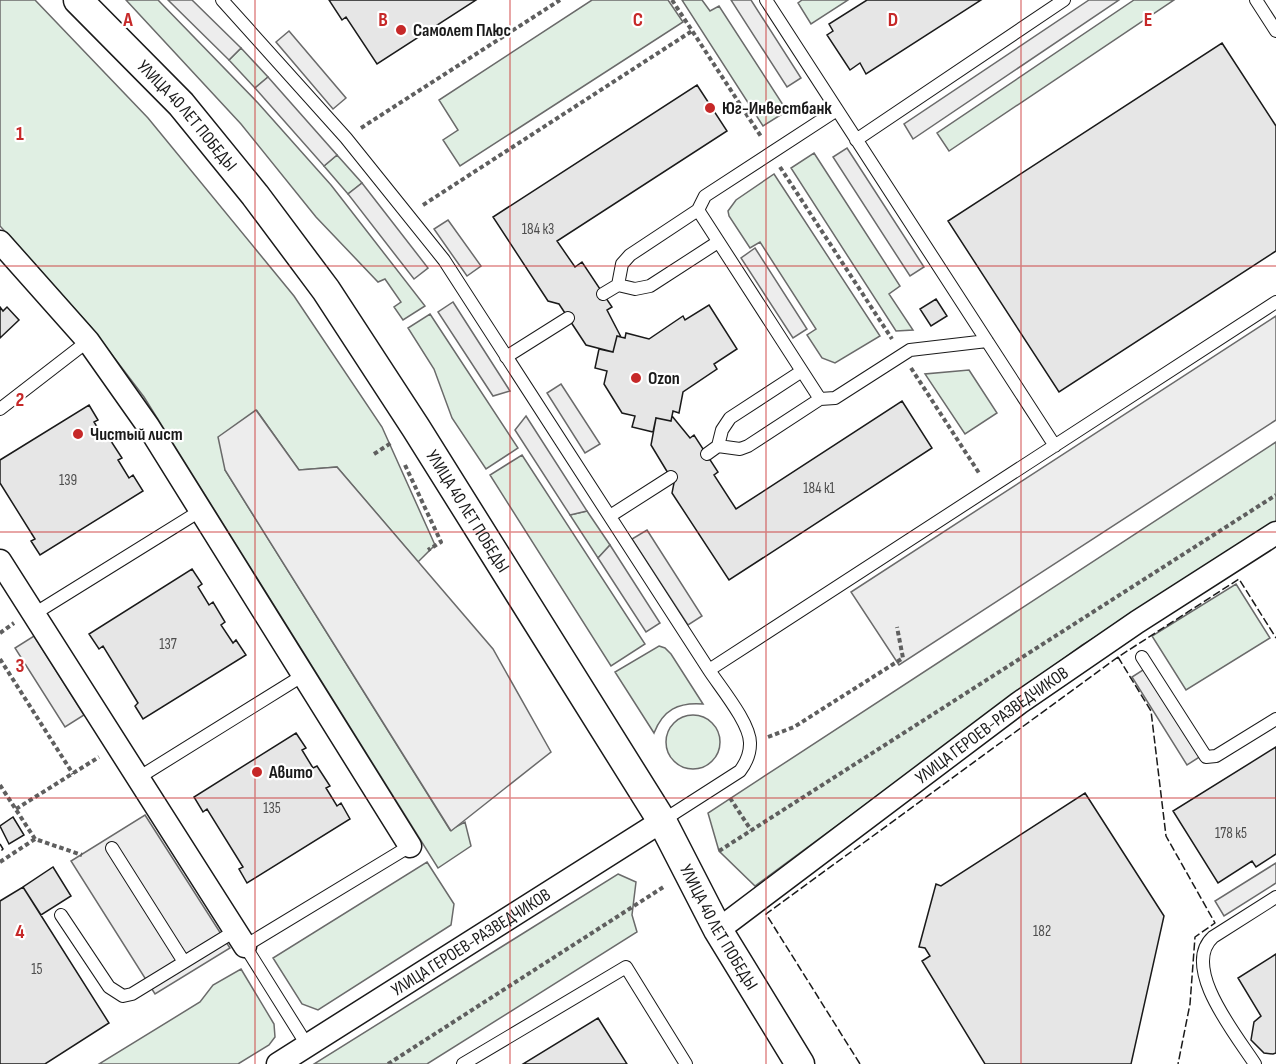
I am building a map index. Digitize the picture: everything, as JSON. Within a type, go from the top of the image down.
[{"type":"street","name":"УЛИЦА 40 ЛЕТ ПОБЕДЫ","points":[[78,0],[181,104],[255,195],[326,290],[422,438],[662,821],[717,930],[791,1061]]},
{"type":"street","points":[[0,242],[88,341],[148,426],[410,846]]},
{"type":"street","name":"УЛИЦА ГЕРОЕВ-РАЗВЕДЧИКОВ","points":[[717,930],[1018,703],[1137,622],[1276,533]]},
{"type":"street","points":[[0,561],[240,939]]},
{"type":"street","name":"УЛИЦА ГЕРОЕВ-РАЗВЕДЧИКОВ","points":[[278,1064],[662,821]]},
{"type":"lane","points":[[242,0],[226,4],[346,138],[444,260],[744,724],[751,743],[747,760],[740,771],[662,821]]},
{"type":"lane","points":[[766,0],[1055,446]]},
{"type":"lane","points":[[856,140],[1064,0]]},
{"type":"lane","points":[[1256,0],[1276,31]]},
{"type":"lane","points":[[603,294],[618,285],[625,259],[698,210],[705,195],[837,110]]},
{"type":"lane","points":[[698,210],[820,399]]},
{"type":"lane","points":[[618,285],[635,289],[650,286],[718,242]]},
{"type":"lane","points":[[709,670],[1276,302]]},
{"type":"lane","points":[[506,357],[568,318]]},
{"type":"lane","points":[[0,409],[88,341]]},
{"type":"lane","points":[[706,454],[718,446],[740,449],[748,446],[820,399],[835,398],[902,354],[920,348],[987,341]]},
{"type":"lane","points":[[718,446],[722,430],[730,418],[802,371]]},
{"type":"lane","points":[[610,516],[671,477]]},
{"type":"lane","points":[[34,614],[200,511]]},
{"type":"lane","points":[[1142,657],[1206,757],[1216,756],[1276,719]]},
{"type":"lane","points":[[138,778],[302,676]]},
{"type":"lane","points":[[61,915],[115,993],[123,996],[132,994],[184,962],[240,939],[410,846]]},
{"type":"lane","points":[[112,848],[184,962]]},
{"type":"lane","points":[[1255,1064],[1208,990],[1204,972],[1204,951],[1206,943],[1213,937],[1276,897]]},
{"type":"lane","points":[[240,939],[307,1045]]},
{"type":"lane","points":[[463,1064],[626,967],[686,1064]]},
{"type":"path","points":[[346,138],[560,0]]},
{"type":"path","points":[[672,0],[989,488]]},
{"type":"path","points":[[408,215],[692,31]]},
{"type":"path","points":[[374,454],[393,441],[396,450]]},
{"type":"path","points":[[401,458],[441,542],[428,550]]},
{"type":"path","points":[[719,851],[1276,495]]},
{"type":"path","points":[[751,743],[794,727],[903,658],[897,627]]},
{"type":"path","points":[[0,659],[73,774]]},
{"type":"path","points":[[16,809],[117,745]]},
{"type":"path","points":[[0,785],[35,839],[82,855]]},
{"type":"path","points":[[728,795],[751,830]]},
{"type":"path","points":[[0,862],[35,839]]},
{"type":"path","points":[[388,1064],[666,885]]},
{"type":"green space","points":[[0,0],[35,0],[148,118],[294,296],[382,427],[435,545],[418,562],[337,467],[299,470],[257,411],[225,470],[450,830],[465,822],[471,846],[438,868],[144,397],[90,326],[0,226]]},
{"type":"green space","points":[[126,0],[158,0],[258,103],[331,185],[425,306],[403,320],[394,307],[401,302],[385,279],[378,282],[316,217],[241,124]]},
{"type":"green space","points":[[592,0],[668,0],[683,22],[460,166],[443,140],[458,130],[439,100]]},
{"type":"green space","points":[[682,0],[702,0],[710,11],[719,6],[787,111],[763,126]]},
{"type":"green space","points":[[802,0],[848,0],[811,24],[798,3]]},
{"type":"green space","points":[[1134,0],[1174,0],[949,151],[937,133]]},
{"type":"green space","points":[[241,48],[268,77],[255,88],[229,60]]},
{"type":"green space","points":[[814,153],[900,286],[889,294],[913,330],[896,331],[791,168]]},
{"type":"green space","points":[[337,155],[362,183],[348,194],[324,166]]},
{"type":"green space","points":[[774,174],[880,336],[835,363],[822,358],[807,335],[816,329],[760,242],[750,248],[729,216],[728,211],[736,200]]},
{"type":"green space","points":[[430,314],[518,448],[486,469],[452,418],[434,369],[408,328]]},
{"type":"green space","points":[[969,370],[997,413],[965,434],[925,374]]},
{"type":"green space","points":[[1276,442],[1276,528],[1082,645],[755,886],[719,851],[708,813]]},
{"type":"green space","points":[[522,455],[645,644],[611,666],[490,475]]},
{"type":"green space","points":[[587,511],[610,545],[598,558],[570,515]]},
{"type":"green space","points":[[1236,584],[1270,638],[1186,690],[1152,636]]},
{"type":"green space","points":[[659,646],[671,654],[703,704],[686,704],[672,709],[662,718],[654,733],[615,672]]},
{"type":"green space","points":[[688,715],[698,715],[708,719],[716,727],[720,742],[716,757],[708,765],[698,769],[688,769],[678,765],[670,757],[666,747],[666,737],[670,727],[678,719]]},
{"type":"green space","points":[[427,862],[454,904],[451,925],[318,1010],[302,1004],[273,958]]},
{"type":"green space","points":[[618,874],[636,882],[632,915],[637,932],[427,1064],[314,1064]]},
{"type":"green space","points":[[241,969],[274,1024],[275,1037],[269,1045],[238,1064],[99,1064],[200,1002],[213,985]]},
{"type":"shaded area","points":[[168,0],[192,0],[241,48],[229,60]]},
{"type":"shaded area","points":[[731,0],[751,0],[801,78],[787,87]]},
{"type":"shaded area","points":[[1089,0],[1119,0],[913,139],[904,124]]},
{"type":"shaded area","points":[[289,31],[346,98],[333,109],[276,42]]},
{"type":"shaded area","points":[[268,77],[337,155],[324,166],[255,88]]},
{"type":"shaded area","points":[[847,148],[924,267],[910,276],[833,157]]},
{"type":"shaded area","points":[[362,183],[428,268],[414,279],[348,194]]},
{"type":"shaded area","points":[[448,220],[481,266],[467,276],[434,229]]},
{"type":"shaded area","points":[[755,248],[807,329],[793,338],[741,258]]},
{"type":"shaded area","points":[[453,302],[510,391],[493,396],[438,312]]},
{"type":"shaded area","points":[[1276,316],[1276,420],[899,665],[851,592]]},
{"type":"shaded area","points":[[561,384],[600,444],[585,453],[547,393]]},
{"type":"shaded area","points":[[256,410],[299,470],[337,467],[493,649],[551,752],[451,831],[225,470],[218,437]]},
{"type":"shaded area","points":[[526,416],[587,511],[570,515],[515,430]]},
{"type":"shaded area","points":[[647,530],[702,616],[688,625],[632,539]]},
{"type":"shaded area","points":[[610,545],[660,623],[646,632],[598,558]]},
{"type":"shaded area","points":[[34,636],[84,715],[65,727],[15,648]]},
{"type":"shaded area","points":[[1146,668],[1201,756],[1187,765],[1132,677]]},
{"type":"shaded area","points":[[145,815],[230,948],[155,994],[71,861]]},
{"type":"shaded area","points":[[1276,863],[1276,883],[1224,916],[1215,901]]},
{"type":"building","points":[[329,0],[476,0],[377,64],[346,17],[342,20]]},
{"type":"building","points":[[867,0],[981,0],[866,74],[860,63],[850,70],[827,35],[833,31],[829,24]]},
{"type":"building","points":[[1222,43],[1276,126],[1276,251],[1059,392],[948,221]]},
{"type":"building","points":[[697,85],[727,131],[557,241],[575,267],[582,262],[612,307],[607,310],[621,337],[617,336],[613,352],[586,345],[559,304],[548,301],[493,217]]},
{"type":"building","points":[[936,299],[947,316],[931,326],[920,309]]},
{"type":"building","points":[[709,305],[737,349],[714,364],[717,369],[683,392],[679,413],[673,411],[671,421],[656,418],[653,432],[632,427],[635,416],[622,413],[604,384],[607,371],[595,368],[599,349],[613,352],[617,336],[625,338],[626,333],[649,339],[683,316],[685,320]]},
{"type":"building","points":[[0,307],[3,311],[7,307],[19,320],[0,338]]},
{"type":"building","points":[[902,401],[932,448],[729,580],[672,493],[674,483],[651,445],[656,418],[671,421],[672,416],[690,438],[694,435],[718,472],[714,475],[736,509]]},
{"type":"building","points":[[89,405],[98,420],[94,422],[105,440],[109,438],[122,458],[118,460],[129,478],[133,475],[143,491],[40,555],[31,541],[35,539],[0,483],[0,460]]},
{"type":"building","points":[[192,569],[202,584],[198,587],[209,605],[213,602],[225,622],[221,625],[233,643],[236,640],[246,655],[143,719],[135,706],[138,703],[103,646],[99,649],[89,634]]},
{"type":"building","points":[[296,733],[306,748],[302,750],[313,768],[317,766],[330,786],[326,788],[337,806],[341,803],[350,819],[247,883],[239,869],[243,867],[207,809],[203,812],[194,797]]},
{"type":"building","points":[[1276,747],[1276,854],[1256,867],[1252,861],[1218,883],[1173,811]]},
{"type":"building","points":[[1085,793],[1164,916],[1131,1064],[985,1064],[922,961],[930,956],[925,948],[919,947],[936,884],[941,886]]},
{"type":"building","points":[[13,817],[24,835],[9,844],[0,826]]},
{"type":"building","points":[[53,867],[71,896],[41,915],[23,887]]},
{"type":"building","points":[[23,887],[109,1023],[45,1064],[0,1064],[0,901]]},
{"type":"building","points":[[1276,954],[1276,1053],[1273,1054],[1264,1053],[1251,1040],[1254,1022],[1261,1016],[1238,978]]},
{"type":"building","points":[[598,1018],[627,1064],[523,1064]]},
{"type":"fence","points":[[860,1064],[766,914],[1118,657],[1239,579],[1276,638]]},
{"type":"fence","points":[[1118,657],[1151,711],[1166,836],[1215,923],[1195,937],[1190,1004],[1178,1064]]},
{"type":"fence","points":[[0,844],[3,849],[0,852]]},
{"type":"place","name":"Самолет Плюс","points":[[401,30]]},
{"type":"place","name":"Юг-Инвестбанк","points":[[710,108]]},
{"type":"place","name":"Ozon","points":[[636,378]]},
{"type":"place","name":"Чистый лист","points":[[78,434]]},
{"type":"place","name":"Авито","points":[[257,772]]}]
